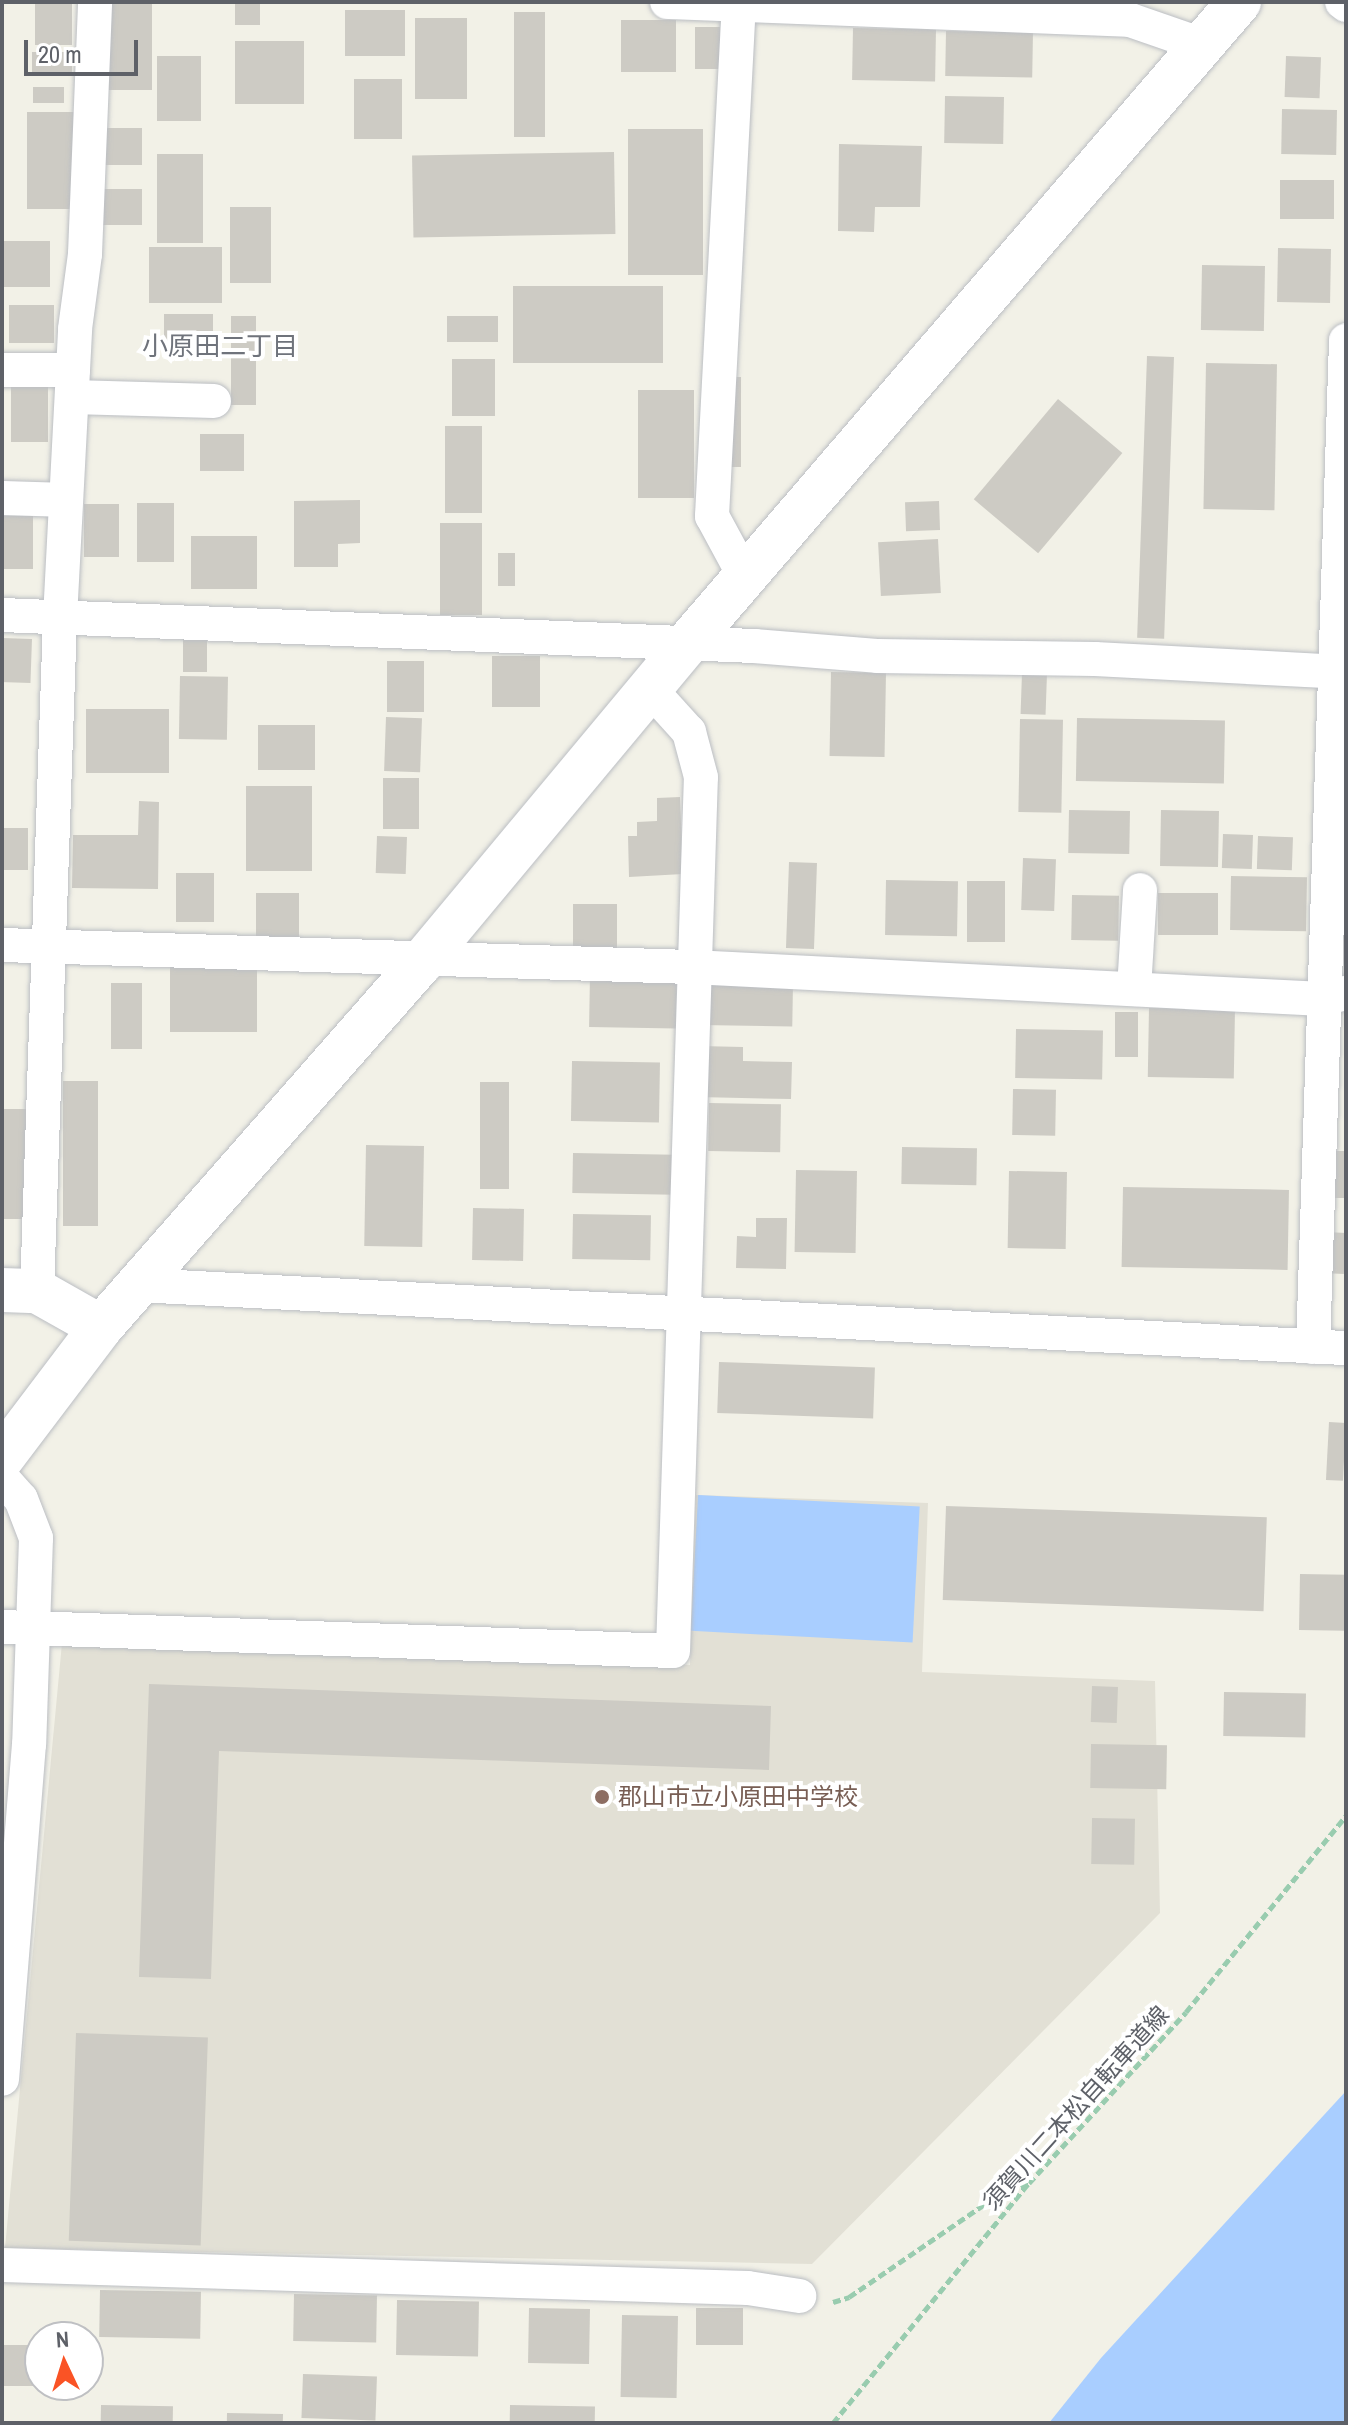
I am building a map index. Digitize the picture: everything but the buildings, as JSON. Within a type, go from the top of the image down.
[{"type":"street","points":[[95,2],[85,254],[72,384],[60,618],[52,947],[19,1290],[101,1327]]},
{"type":"street","points":[[667,2],[1130,20],[1202,45]]},
{"type":"street","points":[[2,1458],[101,1327],[422,962],[652,691],[687,644],[1239,2]]},
{"type":"street","points":[[739,3],[712,516],[746,579]]},
{"type":"street","points":[[138,1285],[680,1317],[1330,1348],[1346,341]]},
{"type":"street","points":[[2,370],[72,384],[214,401]]},
{"type":"street","points":[[2,498],[66,500]]},
{"type":"street","points":[[2,615],[687,644],[877,656],[1095,659],[1339,672]]},
{"type":"street","points":[[17,1629],[673,1651],[698,751],[689,732],[652,691]]},
{"type":"street","points":[[1134,989],[1140,890]]},
{"type":"street","points":[[2,945],[422,962],[692,967],[1335,996]]},
{"type":"street","points":[[2,1478],[21,1499],[36,1538],[17,1629],[29,1744],[2,2079]]},
{"type":"street","points":[[2,2265],[748,2288],[799,2296]]},
{"type":"path","name":"須賀川二本松自転車道線","points":[[833,2423],[1029,2183],[1186,2012],[1346,1816]]},
{"type":"path","points":[[799,2296],[832,2302],[849,2297],[998,2195],[1029,2183]]},
{"type":"shaded area","name":"郡山市立小原田中学校","points":[[696,1495],[928,1503],[922,1672],[1155,1681],[1160,1913],[812,2264],[5,2248],[62,1643],[690,1665]]},
{"type":"water","points":[[698,1495],[920,1507],[913,1642],[691,1631]]},
{"type":"water","points":[[1346,2091],[1346,2423],[1049,2423],[1101,2358]]},
{"type":"place","name":"郡山市立小原田中学校","points":[[602,1797]]},
{"type":"district","name":"小原田二丁目","points":[[220,346]]}]
